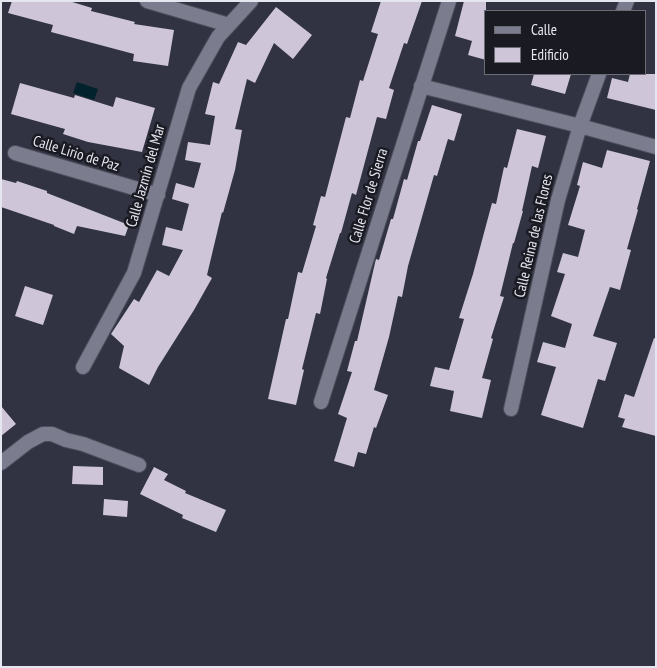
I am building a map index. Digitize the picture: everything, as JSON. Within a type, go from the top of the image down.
[{"type":"street","points":[[147,1],[229,25]]},
{"type":"street","name":"Calle Jazmín del Mar","points":[[83,367],[134,273],[189,88],[218,37],[251,1]]},
{"type":"street","name":"Calle Flor de Sierra","points":[[322,402],[449,1]]},
{"type":"street","name":"Calle Reina de las Flores","points":[[511,409],[558,200],[580,126],[600,75]]},
{"type":"street","points":[[421,86],[656,147]]},
{"type":"street","name":"Calle Lirio de Paz","points":[[15,152],[158,196]]},
{"type":"street","points":[[1,464],[28,442],[43,434],[52,434],[139,465]]},
{"type":"water","points":[[77,82],[98,89],[94,100],[73,93]]},
{"type":"building","points":[[12,1],[69,1],[92,8],[91,11],[135,22],[134,24],[174,30],[168,66],[133,61],[134,54],[51,32],[53,25],[8,13]]},
{"type":"building","points":[[381,1],[422,1],[407,44],[404,43],[389,88],[394,90],[386,119],[377,117],[356,195],[352,193],[326,278],[320,314],[316,313],[302,369],[304,370],[296,405],[268,399],[298,272],[302,273],[316,226],[313,225],[321,196],[325,197],[346,117],[350,118],[360,80],[363,81],[378,34],[371,32]]},
{"type":"building","points":[[464,1],[486,1],[486,10],[484,10],[484,59],[468,55],[472,41],[455,36]]},
{"type":"building","points":[[276,7],[312,35],[293,59],[274,43],[255,83],[247,79],[235,129],[242,130],[235,170],[222,212],[207,275],[212,278],[149,385],[119,368],[124,346],[111,334],[134,299],[139,302],[157,270],[169,276],[183,250],[162,245],[166,227],[182,231],[189,204],[172,199],[176,183],[194,188],[201,163],[185,160],[188,142],[210,145],[215,116],[205,114],[213,82],[219,84],[238,42],[246,45]]},
{"type":"building","points":[[656,74],[656,110],[607,98],[612,78],[628,82],[630,75]]},
{"type":"building","points":[[534,75],[571,75],[565,94],[531,85]]},
{"type":"building","points":[[20,83],[74,98],[75,95],[113,107],[116,97],[155,108],[142,152],[88,142],[63,134],[65,129],[11,114]]},
{"type":"building","points":[[432,105],[462,114],[454,141],[448,139],[437,176],[434,175],[408,266],[402,297],[398,296],[374,390],[388,395],[376,428],[374,427],[366,454],[358,452],[354,467],[334,461],[347,418],[338,414],[352,372],[347,371],[355,341],[357,341],[376,259],[379,260],[404,179],[407,180],[418,141],[420,141]]},
{"type":"building","points":[[517,129],[546,136],[538,168],[532,166],[523,211],[500,296],[504,297],[491,338],[493,339],[482,378],[491,380],[482,418],[450,411],[454,391],[430,386],[435,367],[449,370],[464,319],[459,318],[492,203],[496,204],[504,167],[507,168]]},
{"type":"building","points":[[607,150],[650,161],[627,249],[631,250],[620,290],[610,287],[593,336],[617,343],[605,381],[598,379],[583,428],[541,415],[556,367],[537,362],[543,342],[565,348],[572,324],[551,316],[565,274],[557,272],[563,253],[578,257],[585,230],[568,225],[580,186],[577,185],[583,162],[602,168]]},
{"type":"building","points":[[1,179],[16,183],[17,181],[47,191],[47,193],[129,225],[125,236],[77,226],[74,234],[54,225],[1,207]]},
{"type":"building","points":[[25,286],[53,295],[43,325],[15,316]]},
{"type":"building","points":[[654,338],[656,339],[656,436],[622,427],[625,419],[618,417],[625,394],[634,397]]},
{"type":"building","points":[[1,406],[16,424],[1,436]]},
{"type":"building","points":[[73,466],[103,467],[103,485],[72,484]]},
{"type":"building","points":[[154,467],[168,474],[164,480],[186,491],[185,493],[226,510],[216,532],[182,518],[183,515],[140,494]]},
{"type":"building","points":[[104,499],[128,501],[127,517],[103,515]]}]
